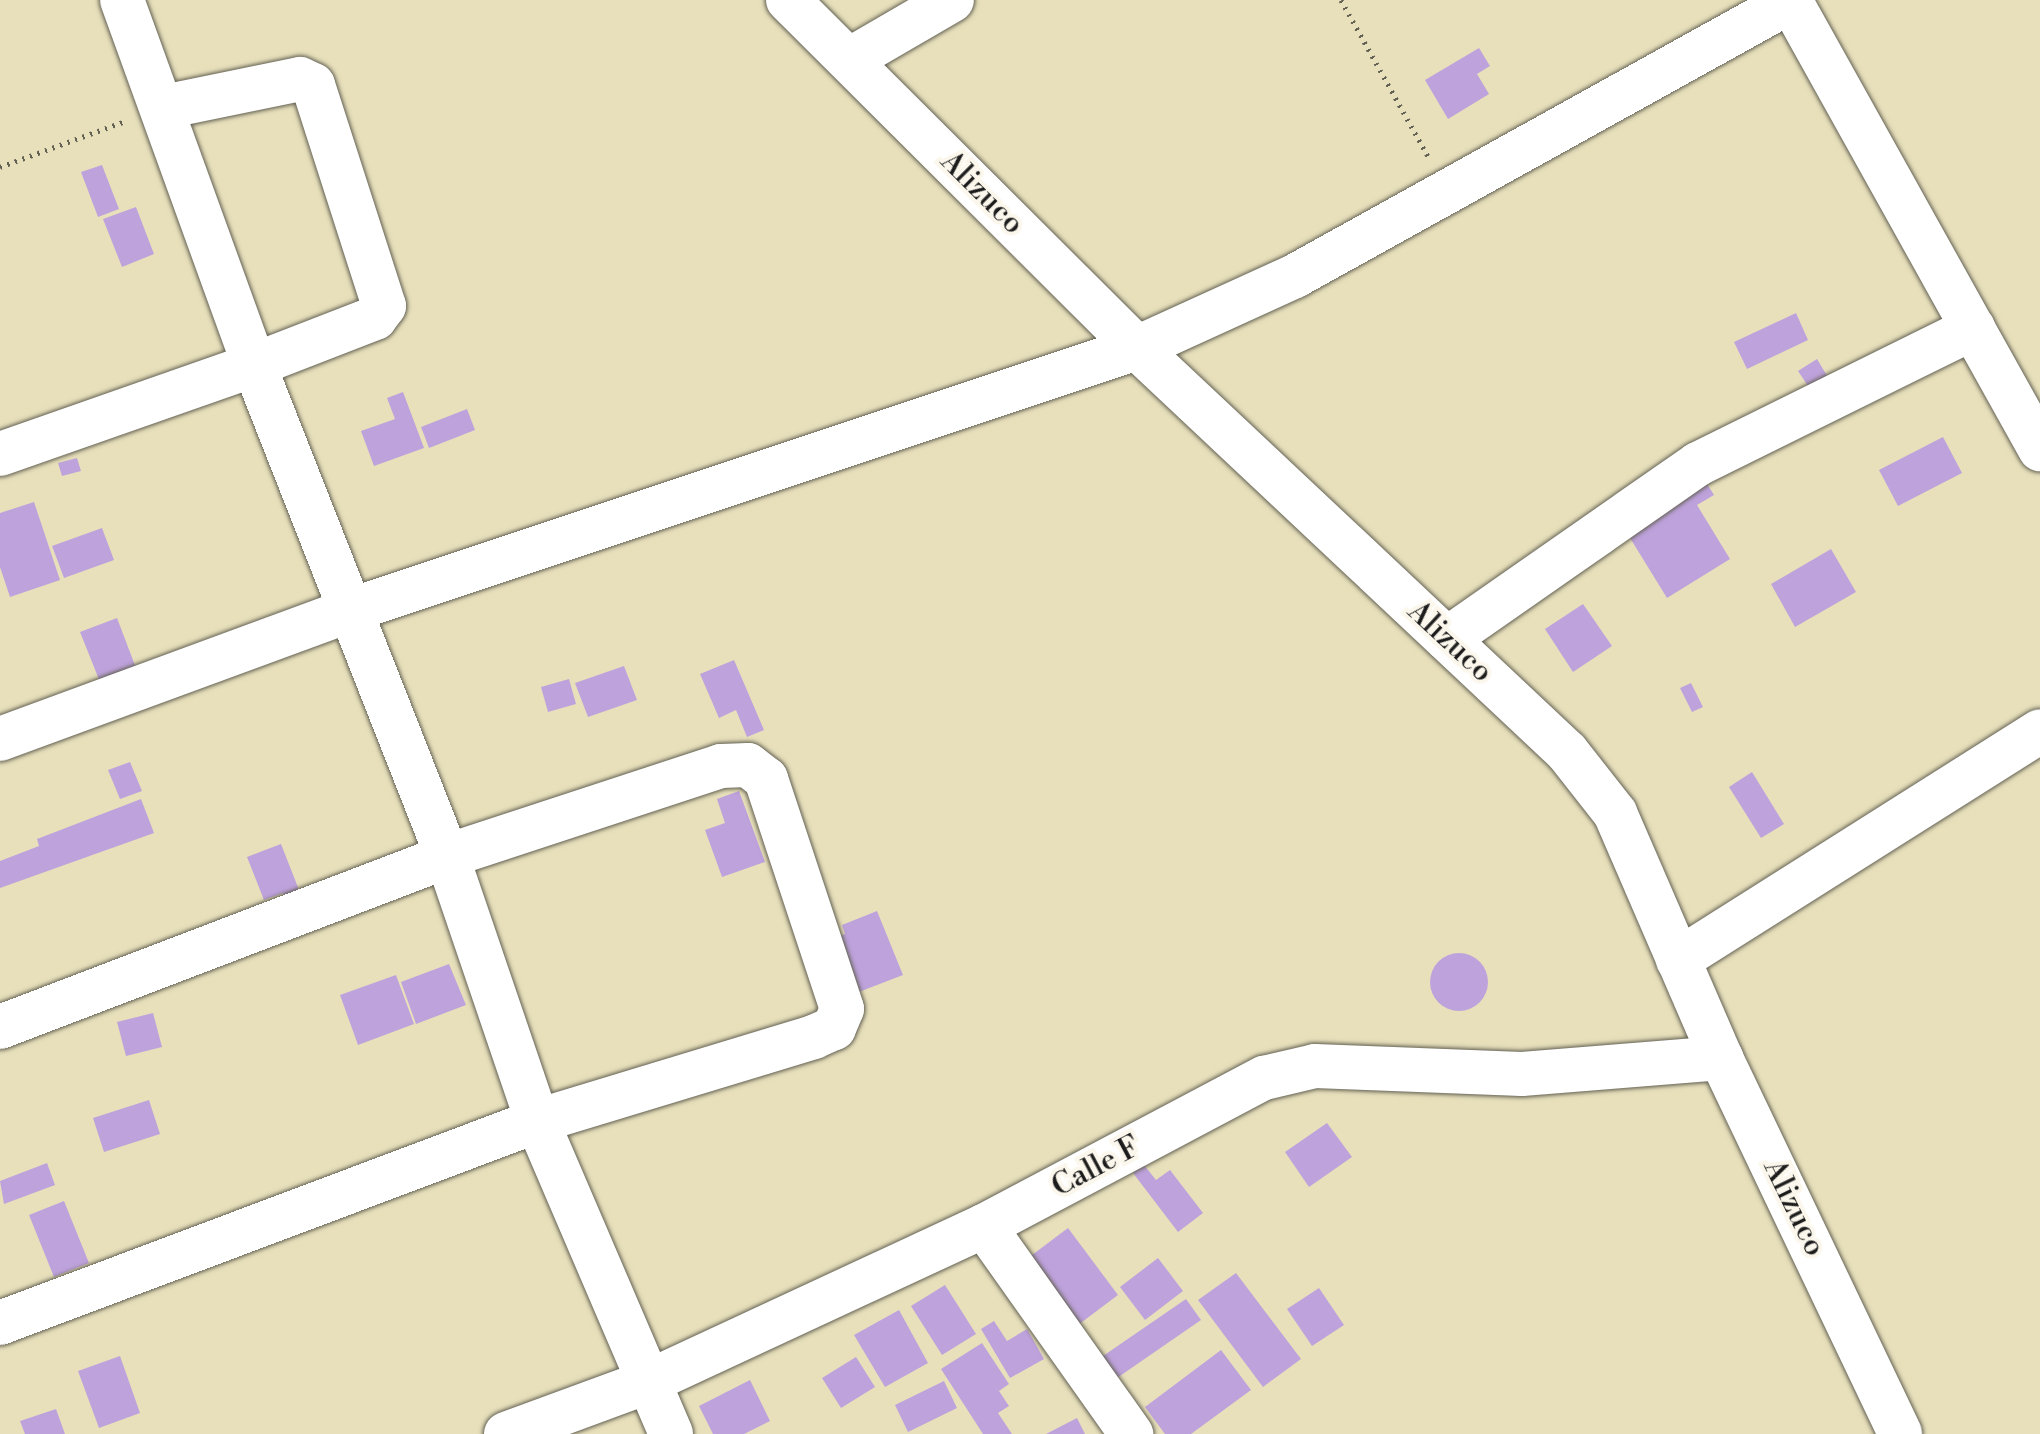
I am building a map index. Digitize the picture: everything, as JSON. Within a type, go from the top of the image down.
[{"type":"street","points":[[122,0],[164,107],[254,365],[447,856],[537,1121],[671,1434]]},
{"type":"street","name":"Alizuco","points":[[788,0],[1137,348],[1567,752],[1615,813],[1721,1058],[1900,1434]]},
{"type":"street","points":[[849,60],[952,0]]},
{"type":"street","points":[[0,739],[351,610],[1137,348],[1295,276],[1792,1],[2040,449]]},
{"type":"street","points":[[0,454],[254,365],[375,318],[384,306],[320,96],[300,79],[164,107]]},
{"type":"street","points":[[1447,639],[1698,464],[1973,328]]},
{"type":"street","points":[[1678,960],[2040,731]]},
{"type":"street","points":[[0,1027],[447,856],[721,766],[748,765],[766,779],[842,1009],[834,1028],[537,1121],[0,1323]]},
{"type":"street","name":"Calle F","points":[[506,1434],[650,1381],[984,1226],[1264,1078],[1315,1066],[1522,1074],[1721,1058]]},
{"type":"street","points":[[984,1226],[1131,1434]]},
{"type":"path","points":[[1341,0],[1447,190]]},
{"type":"path","points":[[0,167],[164,107]]},
{"type":"building","points":[[1479,48],[1490,66],[1477,74],[1489,94],[1448,119],[1425,80]]},
{"type":"building","points":[[102,165],[119,209],[98,217],[81,172]]},
{"type":"building","points":[[136,207],[154,254],[122,267],[103,219]]},
{"type":"building","points":[[1796,313],[1808,340],[1747,369],[1734,342]]},
{"type":"building","points":[[1817,359],[1829,379],[1810,389],[1798,371]]},
{"type":"building","points":[[403,392],[424,448],[374,466],[361,431],[395,419],[387,398]]},
{"type":"building","points":[[467,409],[475,430],[429,448],[421,427]]},
{"type":"building","points":[[1943,437],[1962,473],[1898,506],[1879,470]]},
{"type":"building","points":[[77,458],[81,471],[62,476],[58,463]]},
{"type":"building","points":[[1707,484],[1714,495],[1697,505],[1730,559],[1667,598],[1627,533]]},
{"type":"building","points":[[34,502],[60,580],[10,597],[0,567],[0,513]]},
{"type":"building","points":[[102,528],[114,560],[64,578],[52,546]]},
{"type":"building","points":[[1831,549],[1856,592],[1795,627],[1771,584]]},
{"type":"building","points":[[1583,604],[1612,646],[1573,672],[1545,629]]},
{"type":"building","points":[[117,618],[136,668],[100,682],[80,632]]},
{"type":"building","points":[[734,660],[764,730],[747,737],[736,710],[719,718],[700,674]]},
{"type":"building","points":[[624,666],[637,700],[588,717],[575,683]]},
{"type":"building","points":[[569,679],[576,704],[548,712],[541,687]]},
{"type":"building","points":[[1691,683],[1703,707],[1692,712],[1680,688]]},
{"type":"building","points":[[130,762],[142,791],[120,799],[108,770]]},
{"type":"building","points":[[1752,772],[1784,824],[1761,838],[1729,787]]},
{"type":"building","points":[[739,791],[765,862],[722,877],[705,830],[725,823],[717,799]]},
{"type":"building","points":[[141,799],[154,833],[0,888],[0,861],[39,846],[37,839]]},
{"type":"building","points":[[281,844],[301,895],[286,901],[283,893],[264,900],[247,857]]},
{"type":"building","points":[[877,911],[903,975],[851,995],[829,940],[845,934],[842,925]]},
{"type":"building","points":[[1459,953],[1480,961],[1488,982],[1480,1003],[1459,1011],[1438,1003],[1430,982],[1438,961]]},
{"type":"building","points":[[449,964],[466,1005],[416,1024],[401,982]]},
{"type":"building","points":[[396,975],[414,1024],[358,1045],[340,995]]},
{"type":"building","points":[[153,1013],[162,1047],[126,1056],[117,1022]]},
{"type":"building","points":[[149,1100],[160,1134],[104,1152],[93,1118]]},
{"type":"building","points":[[1327,1123],[1352,1157],[1309,1187],[1285,1152]]},
{"type":"building","points":[[47,1163],[55,1185],[4,1204],[0,1181]]},
{"type":"building","points":[[1144,1165],[1156,1180],[1170,1170],[1203,1213],[1178,1232],[1133,1173]]},
{"type":"building","points":[[64,1201],[89,1263],[54,1277],[29,1215]]},
{"type":"building","points":[[1068,1228],[1118,1295],[1078,1325],[1028,1258]]},
{"type":"building","points":[[1158,1258],[1183,1291],[1145,1320],[1120,1287]]},
{"type":"building","points":[[1236,1273],[1301,1359],[1263,1387],[1198,1300]]},
{"type":"building","points":[[945,1285],[976,1334],[942,1355],[911,1306]]},
{"type":"building","points":[[1319,1288],[1344,1325],[1312,1346],[1287,1309]]},
{"type":"building","points":[[1186,1299],[1201,1320],[1117,1378],[1103,1356]]},
{"type":"building","points":[[899,1310],[928,1363],[885,1387],[854,1335]]},
{"type":"building","points":[[994,1321],[1007,1341],[1027,1329],[1044,1359],[1010,1378],[981,1329]]},
{"type":"building","points":[[982,1343],[1009,1384],[999,1391],[1009,1406],[998,1413],[1012,1434],[983,1434],[941,1369]]},
{"type":"building","points":[[1221,1350],[1251,1390],[1191,1434],[1165,1434],[1145,1407]]},
{"type":"building","points":[[120,1356],[140,1413],[99,1428],[78,1371]]},
{"type":"building","points":[[856,1357],[875,1387],[841,1408],[822,1378]]},
{"type":"building","points":[[750,1380],[770,1421],[744,1434],[713,1434],[699,1406]]},
{"type":"building","points":[[944,1381],[957,1408],[908,1432],[895,1405]]},
{"type":"building","points":[[56,1409],[65,1434],[25,1434],[20,1421]]},
{"type":"building","points":[[1077,1418],[1085,1434],[1046,1434]]}]
